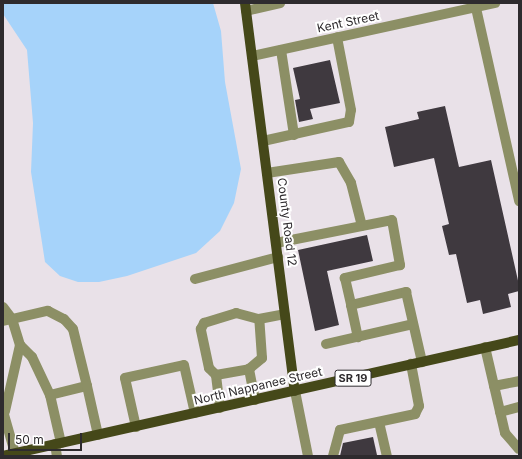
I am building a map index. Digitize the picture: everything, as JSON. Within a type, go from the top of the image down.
[{"type":"main road","name":"County Road 12","points":[[246,7],[295,391]]},
{"type":"main road","name":"North Nappanee Street","points":[[3,456],[519,340]]},
{"type":"street","points":[[246,7],[280,3]]},
{"type":"street","name":"Kent Street","points":[[252,56],[495,3]]},
{"type":"street","points":[[476,8],[519,201]]},
{"type":"street","points":[[263,141],[342,124],[351,118],[337,38]]},
{"type":"street","points":[[281,50],[294,135]]},
{"type":"street","points":[[267,173],[339,162],[351,183],[362,226]]},
{"type":"street","points":[[276,243],[392,220],[400,265],[345,278],[358,337]]},
{"type":"street","points":[[195,278],[278,257]]},
{"type":"street","points":[[351,306],[406,292],[422,362]]},
{"type":"street","points":[[3,307],[7,320],[20,345],[32,357],[50,395],[58,444],[57,456]]},
{"type":"street","points":[[7,320],[48,311],[64,319],[73,329],[98,435]]},
{"type":"street","points":[[220,408],[216,376],[209,368],[201,329],[204,323],[236,313],[259,319],[285,314]]},
{"type":"street","points":[[216,376],[249,369],[262,358],[259,319]]},
{"type":"street","points":[[326,344],[413,324]]},
{"type":"street","points":[[15,453],[4,411],[20,345]]},
{"type":"street","points":[[485,348],[505,433],[519,450]]},
{"type":"street","points":[[136,426],[125,378],[184,364],[195,413]]},
{"type":"street","points":[[333,456],[337,432],[418,411],[411,364]]},
{"type":"street","points":[[249,369],[255,400]]},
{"type":"street","points":[[494,386],[519,380]]},
{"type":"street","points":[[50,395],[87,386]]},
{"type":"street","points":[[295,391],[308,456]]},
{"type":"street","points":[[500,412],[519,407]]},
{"type":"street","points":[[379,422],[387,456]]},
{"type":"water","points":[[3,3],[213,3],[221,31],[225,82],[241,169],[234,203],[220,231],[196,253],[127,276],[99,282],[78,282],[60,276],[45,262],[31,172],[33,123],[27,50],[3,14]]},
{"type":"building","points":[[330,60],[340,103],[310,109],[313,119],[299,122],[295,100],[300,99],[293,68]]},
{"type":"building","points":[[445,106],[459,167],[491,160],[519,285],[519,291],[508,294],[511,307],[483,314],[480,300],[467,303],[456,254],[449,255],[442,226],[449,224],[434,158],[394,167],[385,127],[419,119],[417,112]]},
{"type":"building","points":[[367,235],[373,261],[327,271],[339,325],[315,331],[298,250]]},
{"type":"building","points":[[373,437],[377,455],[340,456],[343,443]]}]
